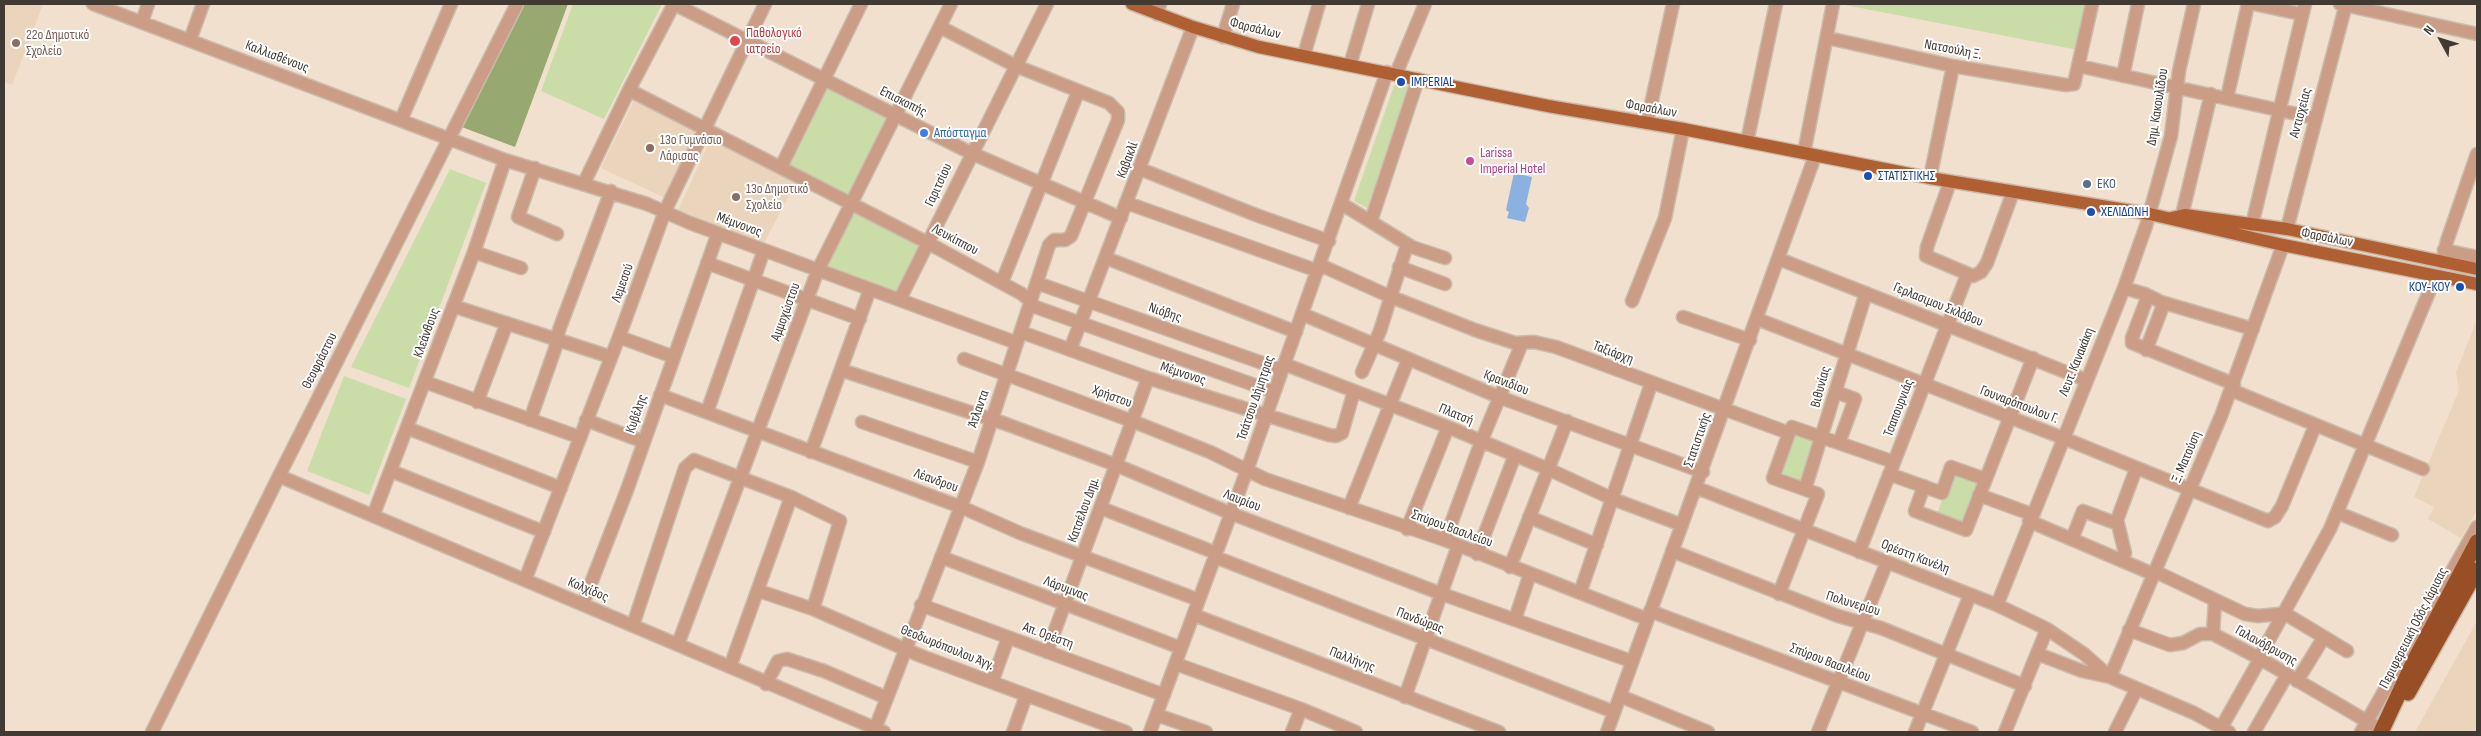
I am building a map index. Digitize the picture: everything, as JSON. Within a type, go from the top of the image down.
[{"type":"highway","name":"Περιφερειακή Οδός Λάρισας","points":[[2381,731],[2415,658],[2477,542]]},
{"type":"highway","name":"Περιφερειακή Οδός Λάρισας","points":[[2381,731],[2411,688],[2477,570]]},
{"type":"main road","name":"Φαρσάλων","points":[[1132,4],[1159,9],[1193,27],[1223,37],[1418,79],[1950,182],[2150,214],[2287,229],[2443,256],[2477,269]]},
{"type":"main road","name":"Φαρσάλων","points":[[2176,216],[2184,223],[2477,284]]},
{"type":"street","name":"Καλλισθένους","points":[[93,4],[449,139]]},
{"type":"street","points":[[142,22],[148,4]]},
{"type":"street","points":[[190,40],[203,4]]},
{"type":"street","points":[[401,120],[451,4]]},
{"type":"street","name":"Θεοφράστου","points":[[152,732],[517,4]]},
{"type":"street","points":[[584,183],[628,90],[674,4]]},
{"type":"street","name":"Επισκοπής","points":[[674,4],[971,154],[1121,218]]},
{"type":"street","name":"Λεμεσού","points":[[525,580],[619,337],[665,211],[765,4]]},
{"type":"street","points":[[781,167],[822,78],[861,4]]},
{"type":"street","name":"Αμμοχώστου","points":[[678,644],[818,270],[952,4]]},
{"type":"street","name":"Γαριτσίου","points":[[900,299],[1047,4]]},
{"type":"street","points":[[1223,37],[1233,4]]},
{"type":"street","points":[[1304,55],[1319,4]]},
{"type":"street","points":[[1350,65],[1368,4]]},
{"type":"street","name":"Τσάτσου Δήμητρας","points":[[1150,732],[1247,470],[1342,204],[1392,73],[1425,4]]},
{"type":"street","points":[[1647,123],[1672,4]]},
{"type":"street","points":[[1747,142],[1776,4]]},
{"type":"street","name":"Στατιστικής","points":[[1607,732],[1631,661],[1703,472],[1779,259],[1809,155],[1833,4]]},
{"type":"street","points":[[2092,4],[2079,66],[2280,108],[2315,118]]},
{"type":"street","points":[[2123,76],[2138,4]]},
{"type":"street","name":"Δημ. Κακουλίδου","points":[[2150,214],[2171,136],[2177,87],[2194,4]]},
{"type":"street","points":[[2227,98],[2248,4]]},
{"type":"street","points":[[2252,225],[2303,9],[2254,4]]},
{"type":"street","points":[[2344,4],[2477,34]]},
{"type":"street","name":"Αντιοχείας","points":[[2287,229],[2344,4]]},
{"type":"street","points":[[940,27],[1016,66],[1078,92],[1002,282]]},
{"type":"street","name":"Καβακλί","points":[[1070,350],[1193,27]]},
{"type":"street","name":"Νατσούλη Ξ.","points":[[1828,38],[1953,66],[2066,85],[2074,84],[2079,66]]},
{"type":"street","points":[[1930,178],[1953,66]]},
{"type":"street","points":[[1371,221],[1418,79]]},
{"type":"street","name":"Λευκίππου","points":[[628,90],[1002,282],[1026,296],[1030,305],[1274,392]]},
{"type":"street","name":"Άτλαντα","points":[[880,731],[888,698],[905,648],[978,462],[1049,245],[1054,240],[1070,238],[1086,204],[1118,120],[1118,112],[1109,103],[1078,92]]},
{"type":"street","points":[[2176,216],[2211,94]]},
{"type":"street","points":[[1632,301],[1665,218],[1683,129]]},
{"type":"street","name":"Μέμνονος","points":[[449,139],[505,160],[611,191],[870,289],[1019,338],[1070,350],[1148,378],[1329,435],[1339,435],[1354,391]]},
{"type":"street","points":[[2477,154],[2443,256],[2477,257]]},
{"type":"street","name":"Κλεάνθους","points":[[373,516],[474,252],[505,160]]},
{"type":"street","points":[[536,168],[518,217],[557,234]]},
{"type":"street","points":[[1140,169],[1256,215],[1329,241]]},
{"type":"street","points":[[1950,182],[1925,251],[1926,256],[1973,276],[1981,272],[1987,263],[2013,192]]},
{"type":"street","points":[[530,420],[558,338],[559,330],[611,191]]},
{"type":"street","name":"Ταξιάρχη","points":[[1127,203],[1319,268],[1475,330],[1510,341],[1534,342],[1556,348],[1789,433],[1792,427],[1839,443],[1892,468],[1924,486],[1942,493],[1951,468],[1985,479]]},
{"type":"street","points":[[1342,204],[1407,245],[1445,258]]},
{"type":"street","name":"Λευτ. Κανακάκη","points":[[1997,605],[2030,517],[2124,288],[2150,214]]},
{"type":"street","name":"Κυβέλης","points":[[583,604],[644,442],[718,233]]},
{"type":"street","points":[[1362,372],[1374,344],[1407,245]]},
{"type":"street","name":"Ξ. Ματούση","points":[[2110,677],[2232,387],[2283,245]]},
{"type":"street","points":[[707,412],[764,250]]},
{"type":"street","points":[[474,252],[521,268]]},
{"type":"street","points":[[1106,258],[1296,332]]},
{"type":"street","name":"Γερλασιμου Σκλάβου","points":[[1779,259],[2086,380]]},
{"type":"street","points":[[707,263],[860,319]]},
{"type":"street","points":[[1399,267],[1445,284]]},
{"type":"street","name":"Τσαπουρνιάς","points":[[1859,552],[1967,275]]},
{"type":"street","name":"Νιόβης","points":[[1037,283],[1283,367]]},
{"type":"street","points":[[2225,730],[2260,659],[2338,513],[2432,285]]},
{"type":"street","points":[[2124,288],[2164,303],[2253,329]]},
{"type":"street","points":[[811,452],[870,289]]},
{"type":"street","name":"Βιθυνίας","points":[[1805,489],[1866,293]]},
{"type":"street","points":[[2148,296],[2132,338],[2134,344],[2315,426],[2423,469]]},
{"type":"street","points":[[2146,350],[2164,303]]},
{"type":"street","points":[[453,306],[558,338],[611,357]]},
{"type":"street","name":"Κρανιδίου","points":[[1302,314],[1499,397],[1703,472]]},
{"type":"street","points":[[1684,317],[1750,340]]},
{"type":"street","name":"Γουναρόπουλου Γ.","points":[[1757,319],[1796,332],[1846,354],[2063,438],[2268,522],[2275,517],[2282,506],[2315,426]]},
{"type":"street","points":[[477,402],[507,323]]},
{"type":"street","points":[[619,337],[674,357]]},
{"type":"street","points":[[1444,540],[1481,442],[1522,343]]},
{"type":"street","points":[[1924,486],[1916,511],[1966,530],[2033,358]]},
{"type":"street","name":"Χρήστου","points":[[964,359],[1006,376],[1132,420],[1247,470]]},
{"type":"street","points":[[1349,508],[1408,360]]},
{"type":"street","name":"Πλατσή","points":[[1283,367],[1390,404],[1516,455],[1613,499],[1682,525]]},
{"type":"street","name":"Λαυρίου","points":[[841,370],[991,420],[1116,465],[1230,513],[1442,594],[1631,661]]},
{"type":"street","name":"Κατσέλου Δημ.","points":[[1047,652],[1148,378]]},
{"type":"street","points":[[425,382],[579,437]]},
{"type":"street","points":[[1580,593],[1652,384]]},
{"type":"street","points":[[1836,392],[1855,399],[1839,443]]},
{"type":"street","name":"Λέανδρου","points":[[660,395],[961,507],[1020,534],[1199,600]]},
{"type":"street","points":[[586,420],[644,442]]},
{"type":"street","points":[[1510,566],[1567,421]]},
{"type":"street","points":[[862,422],[978,462]]},
{"type":"street","points":[[1408,529],[1448,427]]},
{"type":"street","points":[[407,428],[561,488]]},
{"type":"street","points":[[1780,594],[1818,494],[1773,478],[1789,433]]},
{"type":"street","points":[[1478,554],[1516,455]]},
{"type":"street","points":[[633,625],[685,468],[691,460],[791,497],[840,521],[813,609]]},
{"type":"street","points":[[2122,561],[2125,553],[2118,517],[2136,469]]},
{"type":"street","name":"Σπύρου Βασιλείου","points":[[1247,470],[1265,480],[1444,540],[1580,593],[1839,682],[1972,732]]},
{"type":"street","points":[[391,472],[544,532]]},
{"type":"street","name":"Κολχίδος","points":[[279,476],[880,731]]},
{"type":"street","name":"Ορέστη Κανέλη","points":[[1697,488],[1997,605],[2047,629],[2084,654],[2110,677]]},
{"type":"street","points":[[1979,495],[2030,517],[2072,539],[2252,616],[2284,615],[2347,652]]},
{"type":"street","points":[[730,667],[759,591],[791,497]]},
{"type":"street","name":"Πανδώρας","points":[[1101,508],[1425,639],[1614,712]]},
{"type":"street","points":[[2072,539],[2084,511],[2118,524]]},
{"type":"street","points":[[2338,513],[2392,535]]},
{"type":"street","points":[[1529,517],[1597,546]]},
{"type":"street","points":[[2364,727],[2477,527]]},
{"type":"street","points":[[1405,697],[1458,546]]},
{"type":"street","name":"Πολυνερίου","points":[[1672,551],[1838,616],[1881,628],[2025,686]]},
{"type":"street","name":"Λάρυμνας","points":[[941,557],[1181,648]]},
{"type":"street","points":[[1821,731],[1887,562]]},
{"type":"street","points":[[1515,619],[1530,574]]},
{"type":"street","name":"Θεοδωρόπουλου Άγγ.","points":[[759,591],[813,609],[1026,696],[1126,732]]},
{"type":"street","points":[[1915,732],[1970,595]]},
{"type":"street","points":[[2214,634],[2215,600]]},
{"type":"street","name":"Απ. Ορέστη","points":[[921,605],[1164,695]]},
{"type":"street","name":"Παλλήνης","points":[[1194,615],[1499,732]]},
{"type":"street","points":[[2005,732],[2047,629]]},
{"type":"street","name":"Γαλανόβρυσης","points":[[2129,630],[2170,645],[2183,643],[2200,634],[2214,634],[2292,678],[2364,727],[2381,731]]},
{"type":"street","points":[[2254,732],[2324,637]]},
{"type":"street","points":[[992,682],[1008,638]]},
{"type":"street","name":"Ορέστη Κανέλη","points":[[2038,654],[2082,671],[2110,677],[2136,690],[2189,711],[2225,730]]},
{"type":"street","points":[[766,684],[778,661],[782,658],[787,658],[824,671],[888,698]]},
{"type":"street","points":[[1176,664],[1301,709],[1356,732]]},
{"type":"street","points":[[2116,732],[2136,690]]},
{"type":"street","points":[[1013,732],[1026,696]]},
{"type":"street","points":[[1620,696],[1708,732]]},
{"type":"street","points":[[1292,732],[1301,709]]},
{"type":"street","points":[[1157,715],[1206,732]]},
{"type":"shaded area","name":"22ο Δημοτικό Σχολείο","points":[[4,4],[43,4],[12,85],[4,82]]},
{"type":"shaded area","name":"13ο Γυμνάσιο Λάρισας","points":[[636,96],[700,128],[667,199],[601,168]]},
{"type":"shaded area","name":"13ο Δημοτικό Σχολείο","points":[[711,138],[796,182],[764,243],[677,213]]},
{"type":"shaded area","points":[[2477,320],[2477,510],[2461,538],[2428,519],[2434,507],[2414,497],[2459,390],[2456,372]]},
{"type":"shaded area","points":[[2477,621],[2477,732],[2415,732]]},
{"type":"green space","points":[[521,4],[568,4],[515,147],[459,126]]},
{"type":"green space","points":[[573,4],[662,4],[604,119],[541,91]]},
{"type":"green space","points":[[1840,4],[2087,4],[2078,50]]},
{"type":"green space","points":[[823,78],[896,115],[851,203],[781,167]]},
{"type":"green space","points":[[1395,83],[1411,87],[1369,209],[1354,201]]},
{"type":"green space","points":[[450,169],[486,183],[409,388],[351,367]]},
{"type":"green space","points":[[851,203],[928,243],[900,299],[818,270]]},
{"type":"green space","points":[[344,376],[406,399],[369,495],[307,471]]},
{"type":"green space","points":[[1796,433],[1814,439],[1805,478],[1800,482],[1783,476],[1782,473]]},
{"type":"green space","points":[[1953,472],[1980,481],[1962,526],[1936,516]]},
{"type":"water","points":[[1514,173],[1532,177],[1526,204],[1529,208],[1525,222],[1507,218],[1509,212],[1506,210]]},
{"type":"place","name":"Παθολογικό ιατρείο","points":[[735,41]]},
{"type":"place","name":"22ο Δημοτικό Σχολείο","points":[[16,43]]},
{"type":"place","name":"IMPERIAL","points":[[1401,82]]},
{"type":"place","name":"Απόσταγμα","points":[[924,133]]},
{"type":"place","name":"13ο Γυμνάσιο Λάρισας","points":[[650,148]]},
{"type":"place","name":"Larissa Imperial Hotel","points":[[1470,161]]},
{"type":"place","name":"ΣΤΑΤΙΣΤΙΚΗΣ","points":[[1868,176]]},
{"type":"place","name":"EKO","points":[[2087,184]]},
{"type":"place","name":"13ο Δημοτικό Σχολείο","points":[[736,197]]},
{"type":"place","name":"ΧΕΛΙΔΩΝΗ","points":[[2091,212]]},
{"type":"place","name":"ΚΟΥ-ΚΟΥ","points":[[2460,287]]}]
